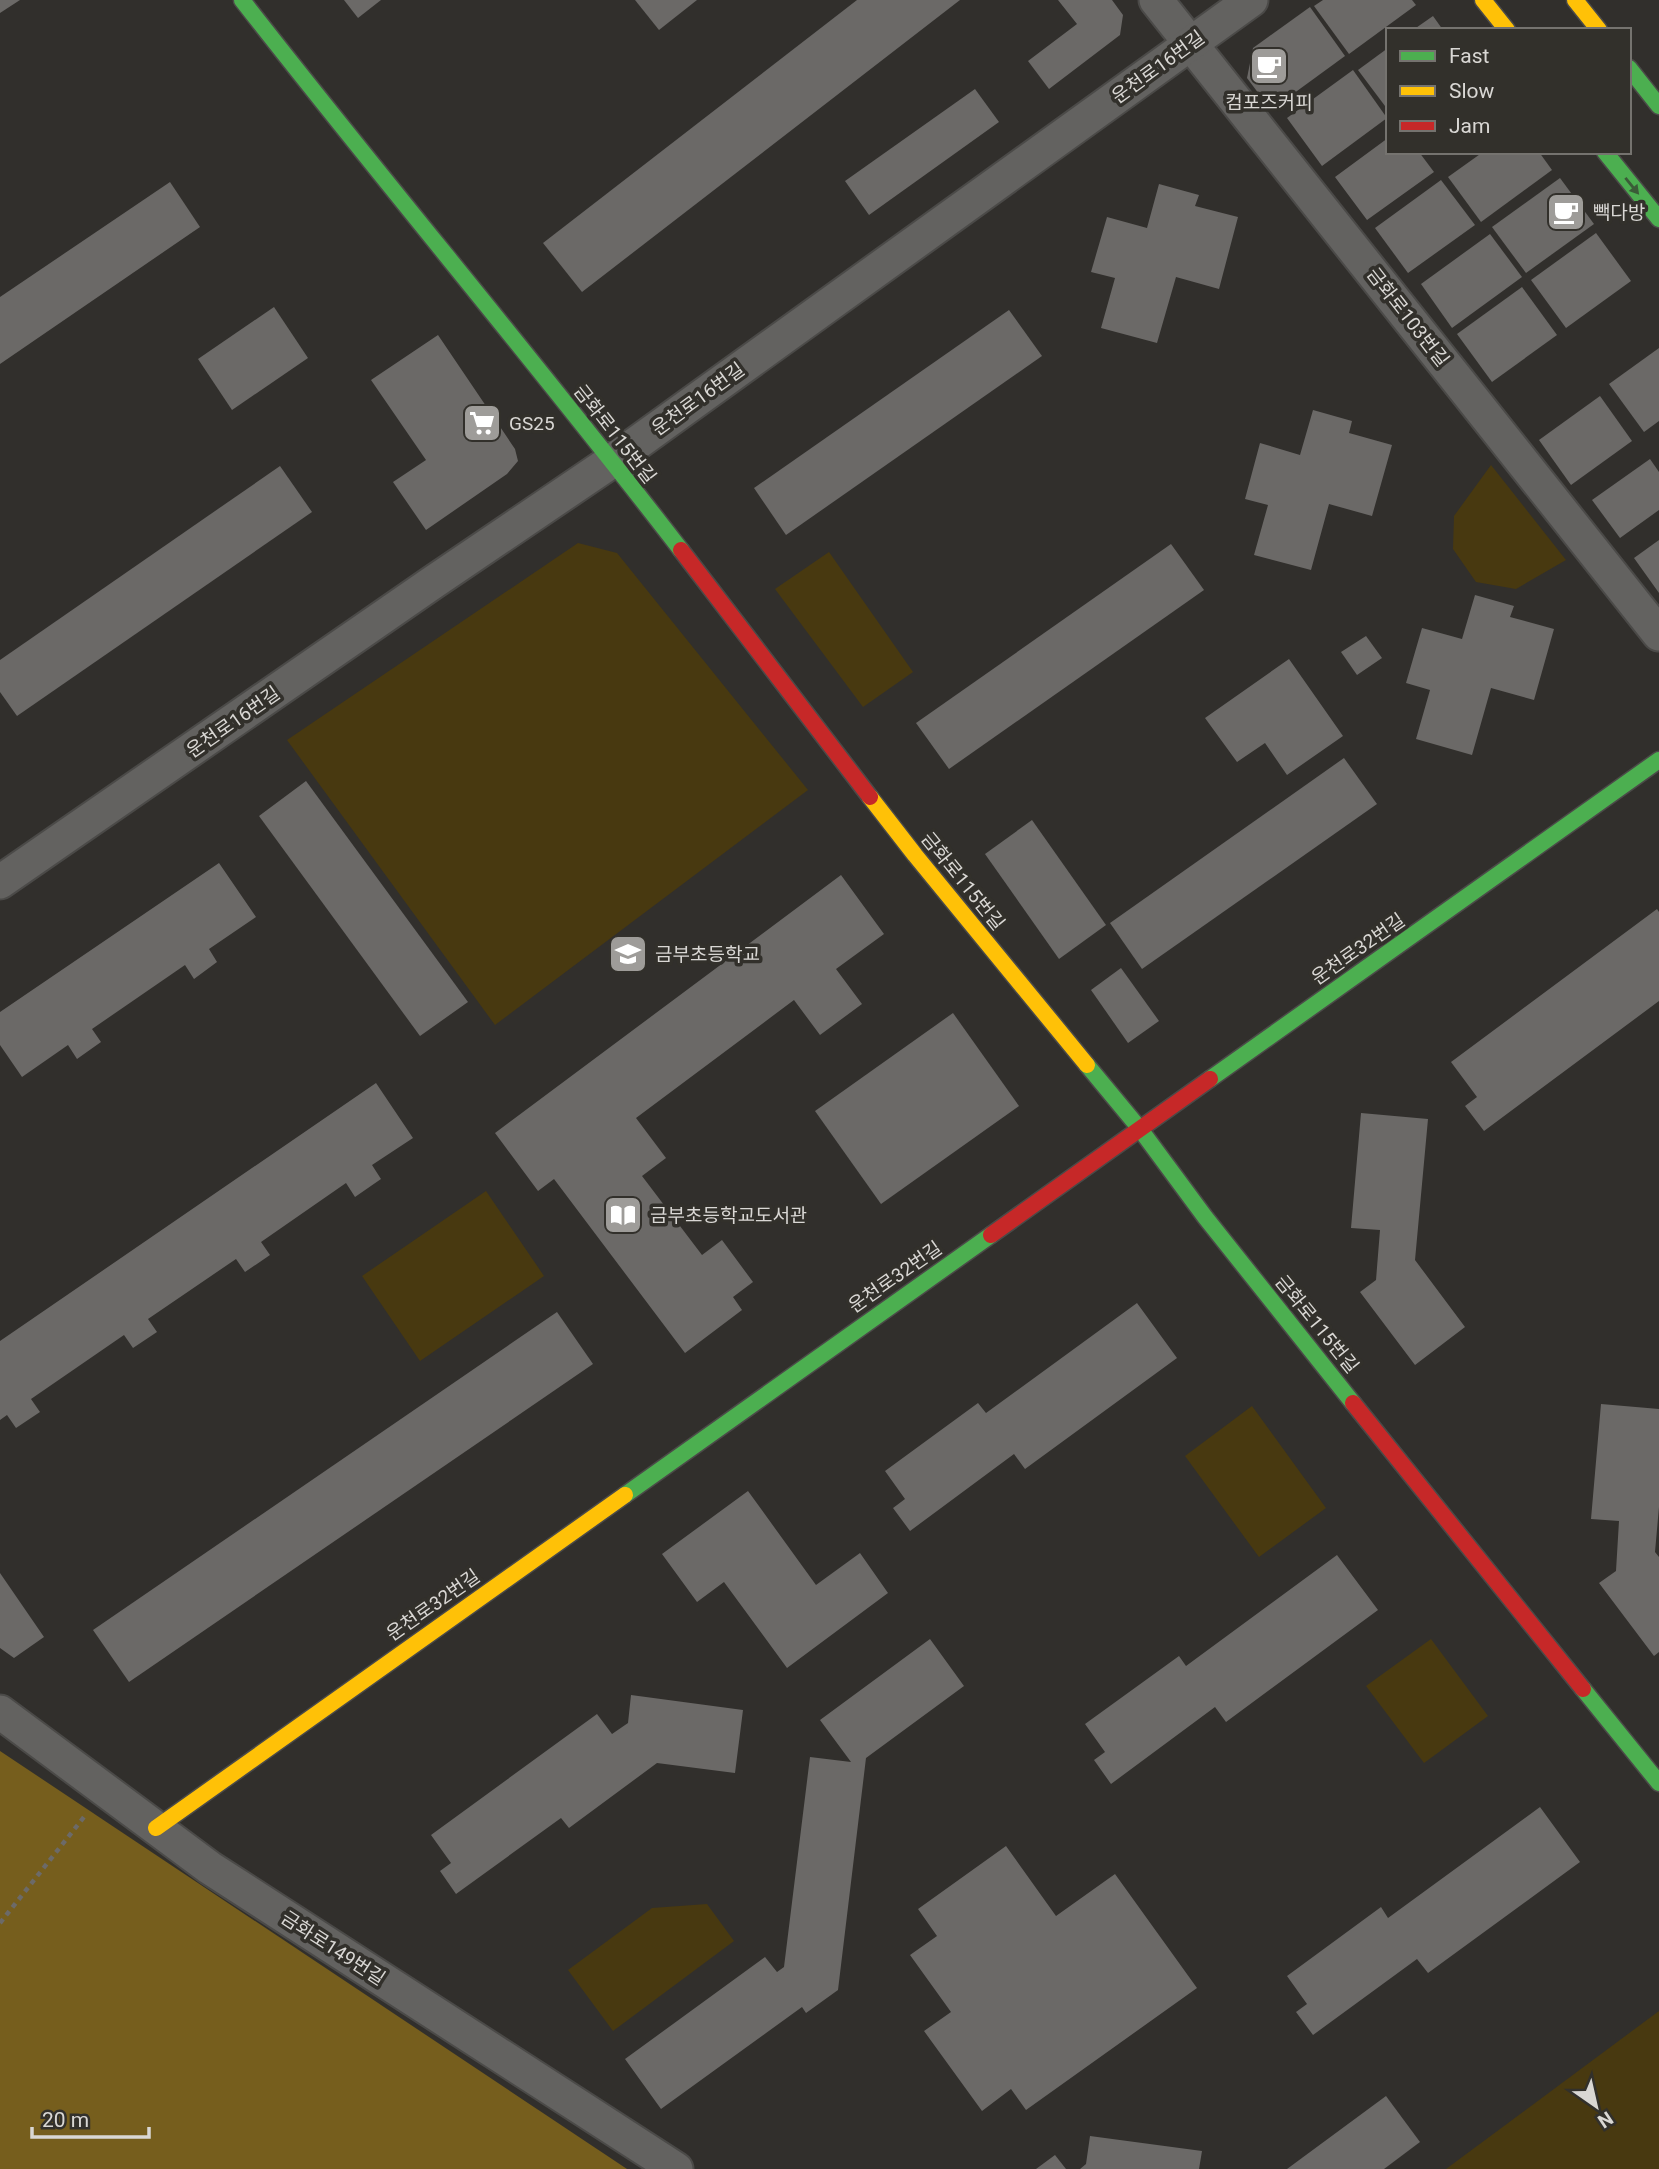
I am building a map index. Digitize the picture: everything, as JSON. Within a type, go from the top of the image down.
[{"type":"street","name":"금화로115번길","points":[[242,0],[355,145],[612,461],[915,855],[1140,1129],[1277,1308],[1659,1783]]},
{"type":"street","name":"금화로103번길","points":[[1156,0],[1659,634]]},
{"type":"street","name":"운천로16번길","points":[[0,882],[612,461],[1251,0]]},
{"type":"street","points":[[1483,0],[1505,28]]},
{"type":"street","points":[[1575,0],[1597,28]]},
{"type":"street","points":[[1631,71],[1659,106]]},
{"type":"street","points":[[1607,154],[1659,219]]},
{"type":"street","name":"운천로32번길","points":[[156,1828],[1659,760]]},
{"type":"street","name":"금화로149번길","points":[[0,1712],[210,1868],[676,2169]]},
{"type":"path","points":[[0,1923],[106,1790]]},
{"type":"shaded area","points":[[1491,465],[1566,560],[1516,589],[1476,582],[1453,549],[1454,516]]},
{"type":"shaded area","points":[[578,543],[617,553],[808,790],[495,1025],[287,740]]},
{"type":"shaded area","points":[[829,552],[913,672],[863,707],[775,589]]},
{"type":"shaded area","points":[[486,1191],[544,1276],[420,1361],[362,1276]]},
{"type":"shaded area","points":[[1252,1406],[1326,1508],[1259,1557],[1185,1456]]},
{"type":"shaded area","points":[[1431,1639],[1488,1716],[1424,1763],[1366,1686]]},
{"type":"shaded area","points":[[0,1751],[627,2169],[0,2169]]},
{"type":"shaded area","points":[[707,1904],[734,1941],[613,2031],[568,1970],[652,1908]]},
{"type":"shaded area","points":[[1659,2011],[1659,2169],[1446,2169]]},
{"type":"building","points":[[0,0],[20,0],[0,13]]},
{"type":"building","points":[[344,0],[381,0],[358,18]]},
{"type":"building","points":[[635,0],[697,0],[659,30]]},
{"type":"building","points":[[857,0],[960,0],[582,292],[543,243]]},
{"type":"building","points":[[1058,0],[1112,0],[1123,15],[1120,35],[1049,89],[1028,61],[1077,24]]},
{"type":"building","points":[[1323,0],[1412,0],[1416,5],[1349,54],[1314,6]]},
{"type":"building","points":[[1310,7],[1345,56],[1271,110],[1247,78],[1253,48]]},
{"type":"building","points":[[1433,16],[1442,28],[1416,28]]},
{"type":"building","points":[[1386,49],[1386,107],[1358,70]]},
{"type":"building","points":[[1353,70],[1386,117],[1322,166],[1287,118]]},
{"type":"building","points":[[975,89],[999,122],[869,215],[845,181]]},
{"type":"building","points":[[1386,139],[1386,154],[1420,154],[1434,172],[1367,220],[1335,177]]},
{"type":"building","points":[[1480,154],[1540,154],[1552,170],[1481,222],[1448,177]]},
{"type":"building","points":[[1560,178],[1594,224],[1526,273],[1492,227]]},
{"type":"building","points":[[1441,180],[1475,225],[1408,273],[1375,228]]},
{"type":"building","points":[[170,182],[200,227],[0,364],[0,297]]},
{"type":"building","points":[[1159,184],[1199,195],[1195,206],[1238,217],[1219,289],[1176,277],[1157,343],[1101,328],[1115,278],[1091,272],[1107,217],[1147,228]]},
{"type":"building","points":[[1596,233],[1631,281],[1566,328],[1531,280]]},
{"type":"building","points":[[1490,234],[1522,277],[1452,328],[1421,284]]},
{"type":"building","points":[[1522,287],[1557,335],[1492,382],[1457,334]]},
{"type":"building","points":[[274,307],[308,358],[232,410],[198,359]]},
{"type":"building","points":[[1009,310],[1042,356],[786,535],[754,488]]},
{"type":"building","points":[[438,335],[515,449],[518,461],[507,474],[426,530],[393,482],[426,460],[371,380]]},
{"type":"building","points":[[1659,348],[1659,421],[1644,432],[1609,384]]},
{"type":"building","points":[[1600,396],[1632,441],[1571,485],[1539,440]]},
{"type":"building","points":[[1313,410],[1352,421],[1349,433],[1392,445],[1372,516],[1329,504],[1311,570],[1254,555],[1268,505],[1245,499],[1260,443],[1300,455]]},
{"type":"building","points":[[1650,459],[1659,472],[1659,510],[1620,538],[1592,500]]},
{"type":"building","points":[[280,466],[312,512],[17,716],[0,692],[0,660]]},
{"type":"building","points":[[1659,540],[1659,593],[1634,558]]},
{"type":"building","points":[[1171,544],[1204,590],[949,769],[916,723]]},
{"type":"building","points":[[1475,595],[1514,606],[1510,617],[1554,629],[1534,700],[1491,688],[1472,755],[1416,739],[1430,690],[1406,683],[1422,628],[1462,639]]},
{"type":"building","points":[[1366,636],[1382,658],[1357,675],[1341,652]]},
{"type":"building","points":[[1289,659],[1343,736],[1287,775],[1265,743],[1237,762],[1205,718]]},
{"type":"building","points":[[1344,758],[1377,804],[1142,969],[1110,923]]},
{"type":"building","points":[[306,781],[468,1002],[420,1036],[259,816]]},
{"type":"building","points":[[1032,820],[1106,925],[1059,959],[985,854]]},
{"type":"building","points":[[219,863],[256,917],[209,949],[217,962],[194,979],[185,965],[92,1029],[101,1042],[77,1059],[68,1045],[22,1077],[0,1045],[0,1012]]},
{"type":"building","points":[[841,875],[884,934],[836,969],[862,1004],[820,1035],[794,1000],[636,1118],[666,1158],[642,1176],[702,1255],[722,1240],[753,1282],[733,1297],[742,1310],[685,1353],[554,1179],[538,1191],[495,1133]]},
{"type":"building","points":[[1657,909],[1659,1001],[1484,1131],[1465,1106],[1477,1097],[1451,1062]]},
{"type":"building","points":[[1121,968],[1159,1021],[1128,1043],[1091,990]]},
{"type":"building","points":[[953,1013],[1019,1106],[881,1204],[815,1111]]},
{"type":"building","points":[[376,1083],[413,1138],[372,1165],[381,1179],[355,1197],[346,1183],[261,1242],[270,1255],[245,1272],[236,1259],[148,1319],[157,1332],[133,1348],[124,1335],[31,1399],[40,1412],[16,1428],[7,1415],[0,1420],[0,1341]]},
{"type":"building","points":[[1361,1113],[1428,1119],[1415,1260],[1465,1327],[1415,1365],[1360,1292],[1376,1280],[1380,1230],[1351,1228]]},
{"type":"building","points":[[1137,1303],[1177,1358],[1025,1469],[1014,1454],[910,1531],[893,1508],[905,1499],[885,1471],[978,1403],[986,1413]]},
{"type":"building","points":[[557,1312],[593,1364],[129,1682],[93,1630]]},
{"type":"building","points":[[1601,1404],[1659,1409],[1659,1507],[1655,1552],[1659,1557],[1659,1652],[1654,1656],[1599,1583],[1616,1571],[1619,1521],[1591,1519]]},
{"type":"building","points":[[748,1491],[816,1585],[860,1553],[888,1593],[787,1668],[724,1582],[697,1602],[662,1554]]},
{"type":"building","points":[[1337,1555],[1378,1610],[1226,1722],[1215,1707],[1111,1784],[1094,1760],[1105,1752],[1085,1724],[1179,1656],[1186,1666]]},
{"type":"building","points":[[0,1573],[44,1637],[14,1658],[0,1648]]},
{"type":"building","points":[[930,1639],[964,1686],[866,1758],[838,1990],[806,2013],[802,2007],[661,2109],[625,2059],[765,1957],[777,1972],[784,1967],[810,1757],[851,1762],[820,1720]]},
{"type":"building","points":[[631,1695],[743,1710],[735,1773],[657,1763],[569,1828],[561,1818],[456,1894],[440,1871],[451,1863],[431,1835],[597,1714],[612,1734],[628,1723]]},
{"type":"building","points":[[1540,1807],[1580,1862],[1428,1973],[1417,1959],[1313,2035],[1296,2012],[1307,2004],[1287,1976],[1381,1907],[1388,1918]]},
{"type":"building","points":[[1006,1846],[1056,1916],[1115,1874],[1197,1988],[1026,2110],[1011,2089],[982,2111],[924,2031],[951,2012],[910,1955],[937,1936],[918,1909]]},
{"type":"building","points":[[1386,2096],[1420,2142],[1384,2169],[1287,2169]]},
{"type":"building","points":[[1090,2136],[1202,2151],[1199,2169],[1080,2169],[1086,2164]]},
{"type":"building","points":[[1055,2155],[1066,2169],[1036,2169]]},
{"type":"traffic: fast","points":[[242,0],[681,550]]},
{"type":"traffic: fast","points":[[1631,71],[1659,106]]},
{"type":"traffic: fast","points":[[1607,154],[1659,219]]},
{"type":"traffic: fast","points":[[1210,1079],[1659,760]]},
{"type":"traffic: fast","points":[[1087,1065],[1353,1403]]},
{"type":"traffic: fast","points":[[625,1495],[991,1235]]},
{"type":"traffic: fast","points":[[1583,1689],[1659,1783]]},
{"type":"traffic: slow","points":[[1483,0],[1505,28]]},
{"type":"traffic: slow","points":[[1575,0],[1597,28]]},
{"type":"traffic: slow","points":[[870,797],[1087,1065]]},
{"type":"traffic: slow","points":[[156,1828],[625,1495]]},
{"type":"traffic: jam","points":[[681,550],[870,797]]},
{"type":"traffic: jam","points":[[991,1235],[1210,1079]]},
{"type":"traffic: jam","points":[[1353,1403],[1583,1689]]},
{"type":"place","name":"컴포즈커피","points":[[1269,66]]},
{"type":"place","name":"빽다방","points":[[1566,212]]},
{"type":"place","name":"GS25","points":[[482,423]]},
{"type":"place","name":"금부초등학교","points":[[628,954]]},
{"type":"place","name":"금부초등학교도서관","points":[[623,1215]]}]
